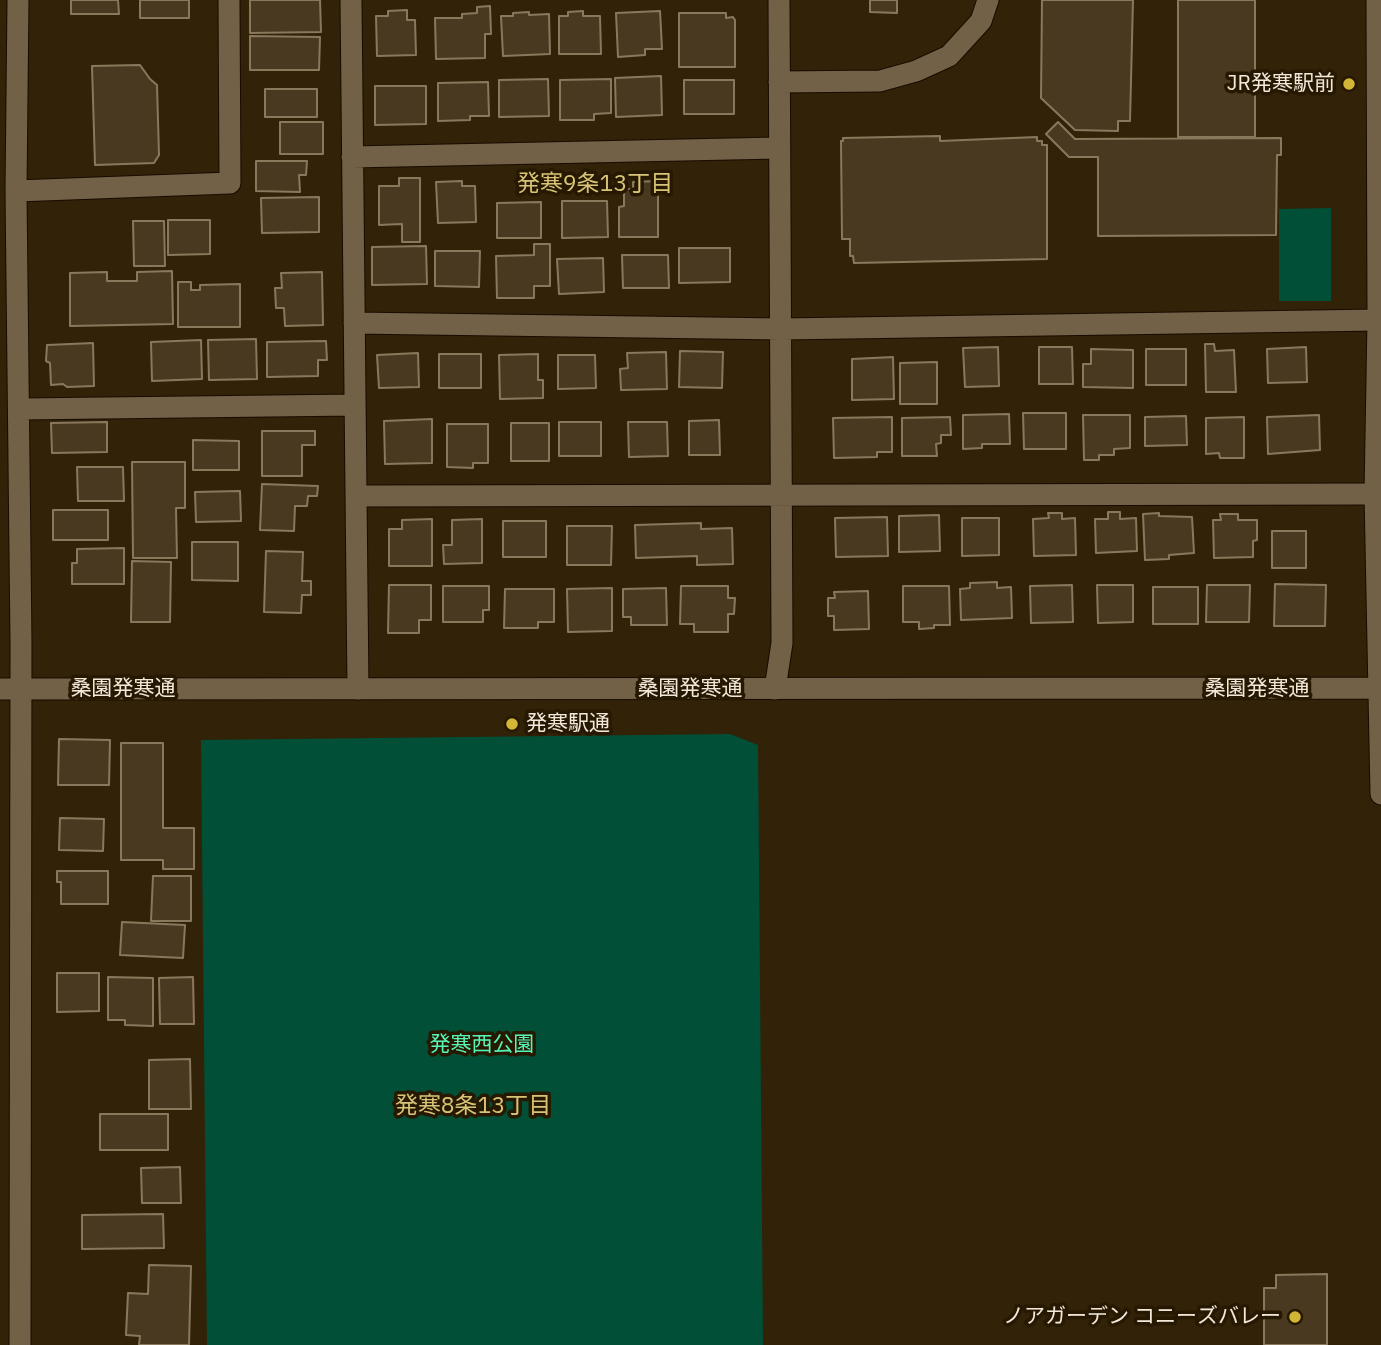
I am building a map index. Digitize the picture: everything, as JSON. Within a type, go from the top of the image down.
[{"type":"street","points":[[18,0],[10,689],[10,1247],[20,1345]]},
{"type":"street","points":[[16,191],[230,183],[229,0]]},
{"type":"street","points":[[351,0],[358,689]]},
{"type":"street","points":[[775,689],[782,643],[779,0]]},
{"type":"street","points":[[779,82],[880,81],[916,71],[949,56],[981,21],[988,0]]},
{"type":"street","points":[[1377,0],[1378,320],[1375,494],[1381,794]]},
{"type":"street","points":[[352,157],[778,149]]},
{"type":"street","points":[[354,323],[782,329],[1378,320]]},
{"type":"street","points":[[13,401],[355,405]]},
{"type":"street","points":[[356,496],[1375,494]]},
{"type":"street","name":"桑園発寒通","points":[[10,689],[1380,688]]},
{"type":"green space","points":[[1331,208],[1331,301],[1279,301],[1279,209]]},
{"type":"green space","name":"発寒西公園","points":[[730,734],[758,745],[763,1345],[207,1345],[201,740]]},
{"type":"building","points":[[71,0],[118,0],[119,14],[71,14]]},
{"type":"building","points":[[140,0],[189,0],[189,18],[140,18]]},
{"type":"building","points":[[250,0],[320,0],[321,32],[250,33]]},
{"type":"building","points":[[870,0],[897,0],[897,13],[870,12]]},
{"type":"building","points":[[1042,0],[1133,0],[1130,121],[1118,121],[1118,131],[1075,130],[1041,98]]},
{"type":"building","points":[[1178,0],[1255,0],[1255,137],[1178,137]]},
{"type":"building","points":[[490,6],[491,34],[485,34],[485,58],[436,59],[435,18],[462,18],[462,14],[477,13],[477,7]]},
{"type":"building","points":[[407,10],[407,20],[415,20],[416,55],[377,56],[376,16],[388,16],[388,11]]},
{"type":"building","points":[[583,11],[583,16],[600,16],[601,54],[559,54],[559,16]]},
{"type":"building","points":[[660,11],[662,49],[645,49],[645,55],[618,57],[616,13]]},
{"type":"building","points":[[529,12],[529,15],[549,14],[550,54],[503,56],[501,16]]},
{"type":"building","points":[[679,13],[726,13],[726,18],[733,17],[735,67],[679,67]]},
{"type":"building","points":[[250,36],[320,37],[319,70],[250,70]]},
{"type":"building","points":[[140,65],[157,85],[159,155],[154,163],[95,165],[92,66]]},
{"type":"building","points":[[661,76],[662,115],[616,117],[615,78]]},
{"type":"building","points":[[548,79],[549,116],[499,117],[499,80]]},
{"type":"building","points":[[611,79],[611,113],[594,114],[594,120],[560,120],[560,80]]},
{"type":"building","points":[[684,80],[734,80],[734,114],[684,114]]},
{"type":"building","points":[[488,82],[489,116],[470,116],[470,120],[438,121],[438,83]]},
{"type":"building","points":[[375,86],[426,86],[426,124],[375,125]]},
{"type":"building","points":[[265,89],[317,89],[317,117],[265,117]]},
{"type":"building","points":[[280,122],[323,122],[323,154],[280,154]]},
{"type":"building","points":[[1058,122],[1075,139],[1281,138],[1281,155],[1277,155],[1276,235],[1098,236],[1098,157],[1069,157],[1046,134]]},
{"type":"building","points":[[940,136],[940,141],[1037,137],[1037,141],[1042,141],[1042,145],[1047,145],[1047,259],[854,263],[853,256],[850,256],[850,239],[842,239],[843,138]]},
{"type":"building","points":[[256,161],[307,161],[306,175],[299,175],[300,192],[256,191]]},
{"type":"building","points":[[399,178],[420,178],[420,242],[402,242],[402,224],[379,225],[379,186],[399,186]]},
{"type":"building","points":[[462,181],[462,186],[475,186],[476,222],[438,223],[436,182]]},
{"type":"building","points":[[658,181],[658,237],[619,237],[619,207],[624,206],[624,189],[633,189],[633,182]]},
{"type":"building","points":[[319,197],[319,232],[262,233],[261,198]]},
{"type":"building","points":[[562,201],[607,201],[608,237],[562,238]]},
{"type":"building","points":[[541,202],[541,238],[497,238],[497,203]]},
{"type":"building","points":[[168,220],[210,220],[210,254],[168,255]]},
{"type":"building","points":[[133,221],[164,221],[165,266],[134,266]]},
{"type":"building","points":[[534,244],[550,244],[550,286],[534,286],[534,298],[497,298],[496,256],[534,255]]},
{"type":"building","points":[[426,246],[427,284],[372,285],[372,247]]},
{"type":"building","points":[[679,248],[730,248],[730,282],[679,283]]},
{"type":"building","points":[[435,251],[480,251],[479,287],[435,286]]},
{"type":"building","points":[[622,255],[668,255],[669,288],[623,288]]},
{"type":"building","points":[[603,258],[604,292],[559,294],[557,259]]},
{"type":"building","points":[[172,271],[173,324],[70,326],[70,273],[107,272],[107,281],[137,281],[137,272]]},
{"type":"building","points":[[322,272],[323,325],[285,326],[284,308],[276,308],[275,288],[282,288],[281,273]]},
{"type":"building","points":[[178,282],[191,282],[191,290],[200,290],[200,285],[240,284],[240,327],[178,327]]},
{"type":"building","points":[[256,339],[257,379],[209,380],[208,340]]},
{"type":"building","points":[[201,340],[202,379],[152,381],[151,342]]},
{"type":"building","points":[[326,341],[327,360],[318,360],[318,376],[267,377],[267,342]]},
{"type":"building","points":[[93,343],[94,386],[51,385],[50,363],[46,361],[47,345]]},
{"type":"building","points":[[1205,344],[1214,344],[1215,351],[1234,350],[1236,392],[1206,392]]},
{"type":"building","points":[[998,347],[999,386],[965,387],[963,348]]},
{"type":"building","points":[[1039,347],[1072,347],[1073,384],[1039,384]]},
{"type":"building","points":[[1306,347],[1307,382],[1268,383],[1267,349]]},
{"type":"building","points":[[1091,349],[1133,350],[1133,388],[1083,387],[1083,364],[1091,364]]},
{"type":"building","points":[[1146,349],[1186,349],[1186,385],[1146,385]]},
{"type":"building","points":[[680,351],[723,352],[722,388],[679,387]]},
{"type":"building","points":[[666,352],[667,389],[621,390],[620,369],[628,368],[627,353]]},
{"type":"building","points":[[418,353],[419,387],[379,388],[377,355]]},
{"type":"building","points":[[439,354],[481,354],[481,388],[439,388]]},
{"type":"building","points":[[538,354],[538,380],[543,380],[543,398],[500,399],[499,355]]},
{"type":"building","points":[[558,355],[595,355],[596,388],[558,389]]},
{"type":"building","points":[[893,357],[894,399],[852,400],[852,359]]},
{"type":"building","points":[[937,362],[937,404],[900,404],[900,363]]},
{"type":"building","points":[[1023,413],[1066,413],[1066,449],[1024,449]]},
{"type":"building","points":[[1009,414],[1010,444],[982,444],[982,448],[963,449],[963,415]]},
{"type":"building","points":[[1083,415],[1130,415],[1130,448],[1114,449],[1114,455],[1099,455],[1099,460],[1084,460]]},
{"type":"building","points":[[1319,415],[1320,450],[1268,454],[1267,417]]},
{"type":"building","points":[[1186,416],[1187,445],[1145,446],[1145,417]]},
{"type":"building","points":[[892,417],[892,452],[877,452],[877,457],[834,458],[833,418]]},
{"type":"building","points":[[950,417],[951,435],[941,435],[941,443],[936,444],[937,456],[902,456],[902,418]]},
{"type":"building","points":[[1244,417],[1244,458],[1220,458],[1219,453],[1206,454],[1206,418]]},
{"type":"building","points":[[432,419],[432,463],[385,464],[384,421]]},
{"type":"building","points":[[719,420],[720,455],[689,455],[689,421]]},
{"type":"building","points":[[107,422],[107,452],[52,453],[51,423]]},
{"type":"building","points":[[559,422],[601,422],[601,456],[559,456]]},
{"type":"building","points":[[628,422],[667,422],[668,456],[629,457]]},
{"type":"building","points":[[511,423],[549,423],[549,461],[511,461]]},
{"type":"building","points":[[447,424],[488,424],[488,463],[473,463],[473,468],[447,467]]},
{"type":"building","points":[[262,431],[315,431],[315,445],[302,445],[302,476],[262,476]]},
{"type":"building","points":[[193,440],[239,441],[239,470],[193,470]]},
{"type":"building","points":[[132,462],[185,462],[185,508],[176,508],[177,558],[133,558]]},
{"type":"building","points":[[77,467],[123,467],[124,501],[78,501]]},
{"type":"building","points":[[262,484],[318,486],[317,496],[308,496],[307,506],[295,506],[294,531],[260,530]]},
{"type":"building","points":[[240,491],[241,521],[196,522],[195,492]]},
{"type":"building","points":[[53,510],[108,510],[108,540],[53,540]]},
{"type":"building","points":[[1108,512],[1120,512],[1120,519],[1136,518],[1137,551],[1096,553],[1095,519],[1108,519]]},
{"type":"building","points":[[1048,513],[1062,513],[1062,519],[1075,518],[1076,555],[1034,556],[1033,519],[1049,518]]},
{"type":"building","points":[[1159,513],[1159,516],[1192,517],[1194,553],[1169,555],[1169,559],[1145,560],[1143,514]]},
{"type":"building","points":[[1220,514],[1238,514],[1238,520],[1257,520],[1257,540],[1253,541],[1253,557],[1214,558],[1213,520],[1221,520]]},
{"type":"building","points":[[939,515],[940,551],[899,552],[899,516]]},
{"type":"building","points":[[887,517],[888,556],[836,557],[835,518]]},
{"type":"building","points":[[962,518],[999,518],[999,555],[962,556]]},
{"type":"building","points":[[432,519],[432,566],[389,566],[389,529],[402,529],[402,520]]},
{"type":"building","points":[[482,519],[482,563],[444,564],[443,545],[452,545],[452,520]]},
{"type":"building","points":[[503,521],[546,521],[546,557],[503,557]]},
{"type":"building","points":[[701,523],[701,529],[732,528],[733,564],[697,565],[697,556],[636,558],[635,525]]},
{"type":"building","points":[[567,526],[612,526],[611,565],[567,565]]},
{"type":"building","points":[[1272,531],[1306,531],[1306,568],[1272,568]]},
{"type":"building","points":[[192,542],[238,542],[238,581],[192,580]]},
{"type":"building","points":[[124,548],[124,584],[72,584],[72,563],[77,563],[77,549]]},
{"type":"building","points":[[266,551],[303,552],[302,581],[311,581],[311,595],[302,595],[301,613],[264,612]]},
{"type":"building","points":[[132,561],[171,562],[170,622],[131,622]]},
{"type":"building","points":[[997,582],[997,588],[1011,587],[1012,618],[961,620],[960,589],[970,588],[970,583]]},
{"type":"building","points":[[1275,584],[1326,585],[1325,626],[1274,626]]},
{"type":"building","points":[[389,585],[431,585],[431,620],[419,620],[419,633],[388,633]]},
{"type":"building","points":[[1072,585],[1073,622],[1031,623],[1030,586]]},
{"type":"building","points":[[1097,585],[1133,585],[1133,622],[1098,623]]},
{"type":"building","points":[[1207,585],[1250,585],[1249,622],[1206,622]]},
{"type":"building","points":[[443,586],[489,586],[489,610],[483,610],[483,622],[443,622]]},
{"type":"building","points":[[681,586],[728,586],[728,598],[735,598],[734,614],[728,614],[728,632],[694,632],[694,624],[680,624]]},
{"type":"building","points":[[903,586],[949,586],[950,625],[919,629],[919,622],[903,622]]},
{"type":"building","points":[[1153,587],[1198,587],[1198,624],[1153,624]]},
{"type":"building","points":[[612,588],[612,631],[568,632],[567,589]]},
{"type":"building","points":[[666,588],[667,625],[631,625],[631,617],[623,617],[623,589]]},
{"type":"building","points":[[505,589],[554,589],[554,622],[538,622],[538,628],[504,628]]},
{"type":"building","points":[[868,591],[869,629],[834,630],[834,616],[828,616],[828,598],[835,598],[834,592]]},
{"type":"building","points":[[59,739],[110,740],[109,785],[58,785]]},
{"type":"building","points":[[121,743],[163,743],[163,828],[194,828],[194,869],[163,869],[163,860],[121,860]]},
{"type":"building","points":[[60,818],[104,819],[103,851],[59,850]]},
{"type":"building","points":[[57,871],[108,871],[108,904],[61,904],[61,882],[57,882]]},
{"type":"building","points":[[153,876],[191,876],[191,921],[151,921]]},
{"type":"building","points":[[122,922],[185,925],[183,958],[120,955]]},
{"type":"building","points":[[57,973],[99,973],[99,1011],[57,1012]]},
{"type":"building","points":[[108,977],[153,978],[153,1026],[125,1025],[125,1020],[108,1020]]},
{"type":"building","points":[[193,977],[194,1024],[160,1024],[159,978]]},
{"type":"building","points":[[190,1059],[191,1109],[149,1109],[149,1060]]},
{"type":"building","points":[[100,1114],[168,1114],[168,1150],[100,1150]]},
{"type":"building","points":[[180,1167],[181,1203],[142,1203],[141,1168]]},
{"type":"building","points":[[163,1214],[164,1248],[82,1249],[82,1215]]},
{"type":"building","points":[[149,1265],[191,1266],[189,1345],[139,1345],[140,1336],[126,1335],[128,1293],[148,1294]]},
{"type":"building","name":"ノアガーデン コニーズバレー","points":[[1327,1274],[1327,1345],[1264,1345],[1264,1288],[1276,1288],[1276,1275]]},
{"type":"place","name":"JR発寒駅前","points":[[1349,84]]},
{"type":"place","name":"発寒駅通","points":[[512,724]]},
{"type":"place","name":"ノアガーデン コニーズバレー","points":[[1295,1317]]},
{"type":"district","name":"発寒9条13丁目","points":[[595,184]]},
{"type":"district","name":"発寒8条13丁目","points":[[473,1106]]}]
